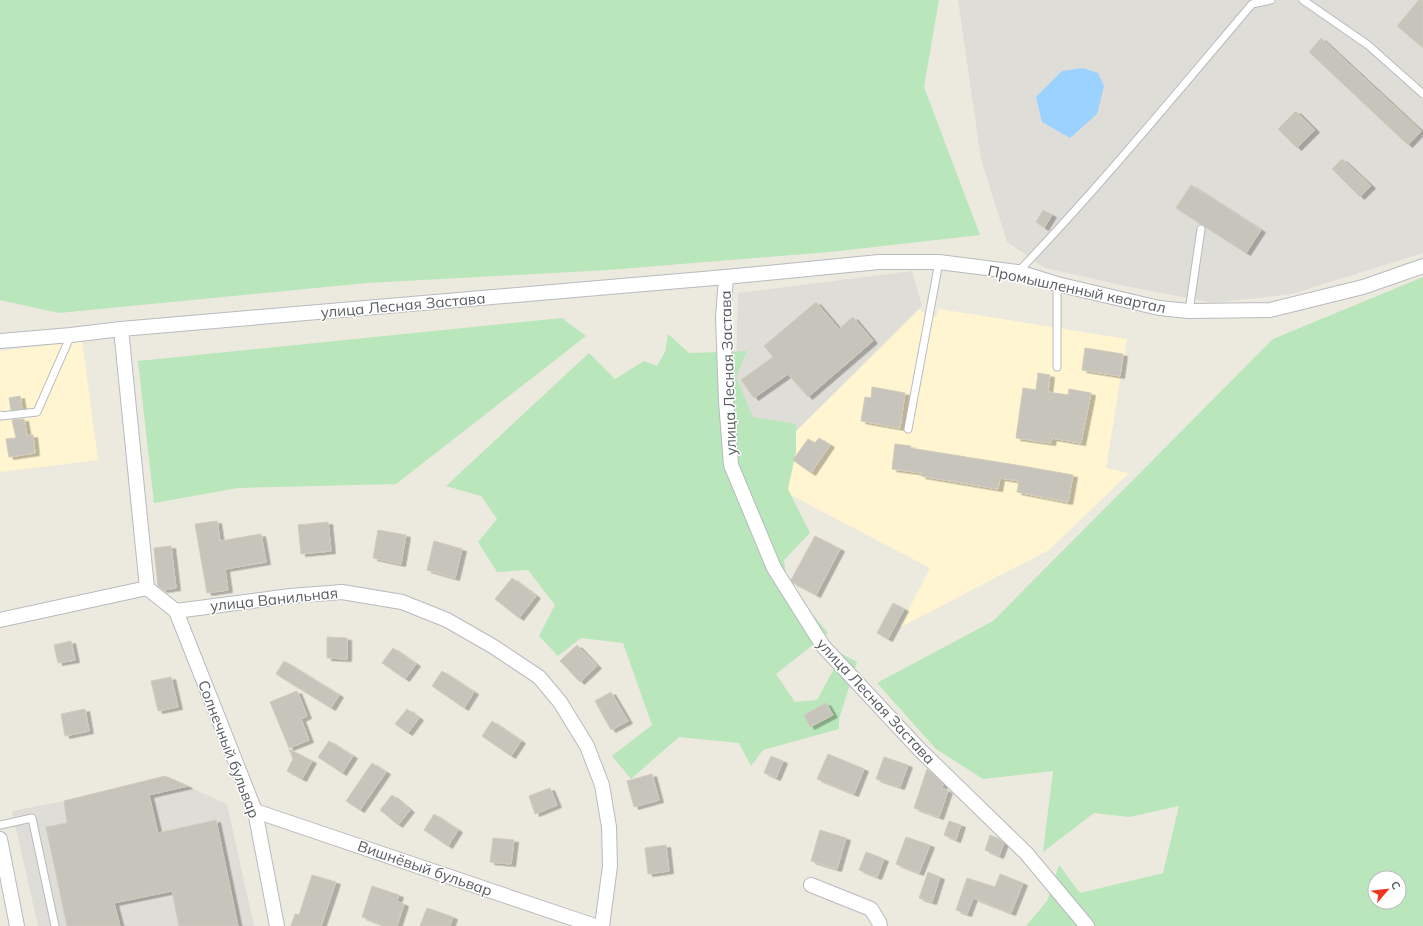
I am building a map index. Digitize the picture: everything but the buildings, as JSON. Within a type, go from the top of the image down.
[{"type":"street","name":"Промышленный квартал","points":[[726,277],[879,262],[939,262],[1018,272],[1057,284],[1159,308],[1189,311],[1270,310],[1363,287],[1423,266]]},
{"type":"street","name":"улица Лесная Застава","points":[[0,341],[121,329],[726,277],[723,317],[730,465],[774,568],[823,646],[920,750],[1026,853],[1087,926]]},
{"type":"street","points":[[0,620],[148,588],[121,329]]},
{"type":"street","name":"Солнечный бульвар","points":[[148,588],[176,611],[255,811],[277,926]]},
{"type":"street","name":"улица Ванильная","points":[[176,611],[290,596],[342,592],[402,602],[447,620],[494,647],[539,677],[560,702],[587,746],[602,785],[609,827],[610,866],[602,926]]},
{"type":"street","name":"Вишнёвый бульвар","points":[[255,811],[595,926]]},
{"type":"street","points":[[0,839],[17,926]]},
{"type":"street","points":[[810,885],[871,909],[880,926]]},
{"type":"lane","points":[[1018,272],[1057,231],[1123,156],[1254,2],[1271,0]]},
{"type":"lane","points":[[1303,0],[1368,45],[1423,94]]},
{"type":"lane","points":[[1189,311],[1201,229]]},
{"type":"lane","points":[[908,429],[939,262]]},
{"type":"lane","points":[[1057,284],[1057,367]]},
{"type":"lane","points":[[0,415],[37,412],[71,335]]},
{"type":"lane","points":[[0,825],[32,818],[55,926]]},
{"type":"shaded area","points":[[958,0],[1423,0],[1423,253],[1292,294],[1214,303],[1125,286],[1045,268],[1007,242],[981,159]]},
{"type":"shaded area","points":[[912,271],[922,306],[781,446],[735,408],[738,293]]},
{"type":"shaded area","points":[[939,309],[1127,339],[1106,468],[1129,473],[1049,550],[899,628],[930,568],[747,472],[781,446],[918,310],[936,317]]},
{"type":"shaded area","points":[[82,341],[98,460],[0,472],[0,351]]},
{"type":"shaded area","points":[[165,776],[227,804],[254,926],[38,926],[12,811],[64,801]]},
{"type":"green space","points":[[0,0],[939,0],[924,87],[980,235],[830,252],[608,270],[367,283],[59,313],[0,300]]},
{"type":"green space","points":[[1423,277],[1423,926],[1026,926],[1047,901],[1059,865],[1080,893],[1163,873],[1179,806],[1129,817],[1094,813],[1043,852],[1053,771],[983,779],[936,749],[877,683],[993,621],[1273,339]]},
{"type":"green space","points":[[562,318],[586,336],[396,484],[238,488],[154,503],[138,361]]},
{"type":"green space","points":[[668,334],[689,353],[747,351],[736,377],[753,417],[796,424],[796,452],[788,489],[810,533],[784,560],[787,583],[828,633],[776,674],[795,702],[817,700],[842,654],[857,662],[839,719],[839,729],[763,750],[751,766],[739,743],[679,737],[631,779],[612,756],[652,725],[623,643],[581,638],[558,656],[539,636],[555,605],[528,570],[497,572],[478,542],[497,519],[481,496],[446,486],[589,353],[615,379],[644,361],[657,366],[665,352]]},
{"type":"water","points":[[1083,68],[1098,73],[1104,86],[1097,114],[1070,138],[1042,122],[1036,97],[1062,71]]}]
